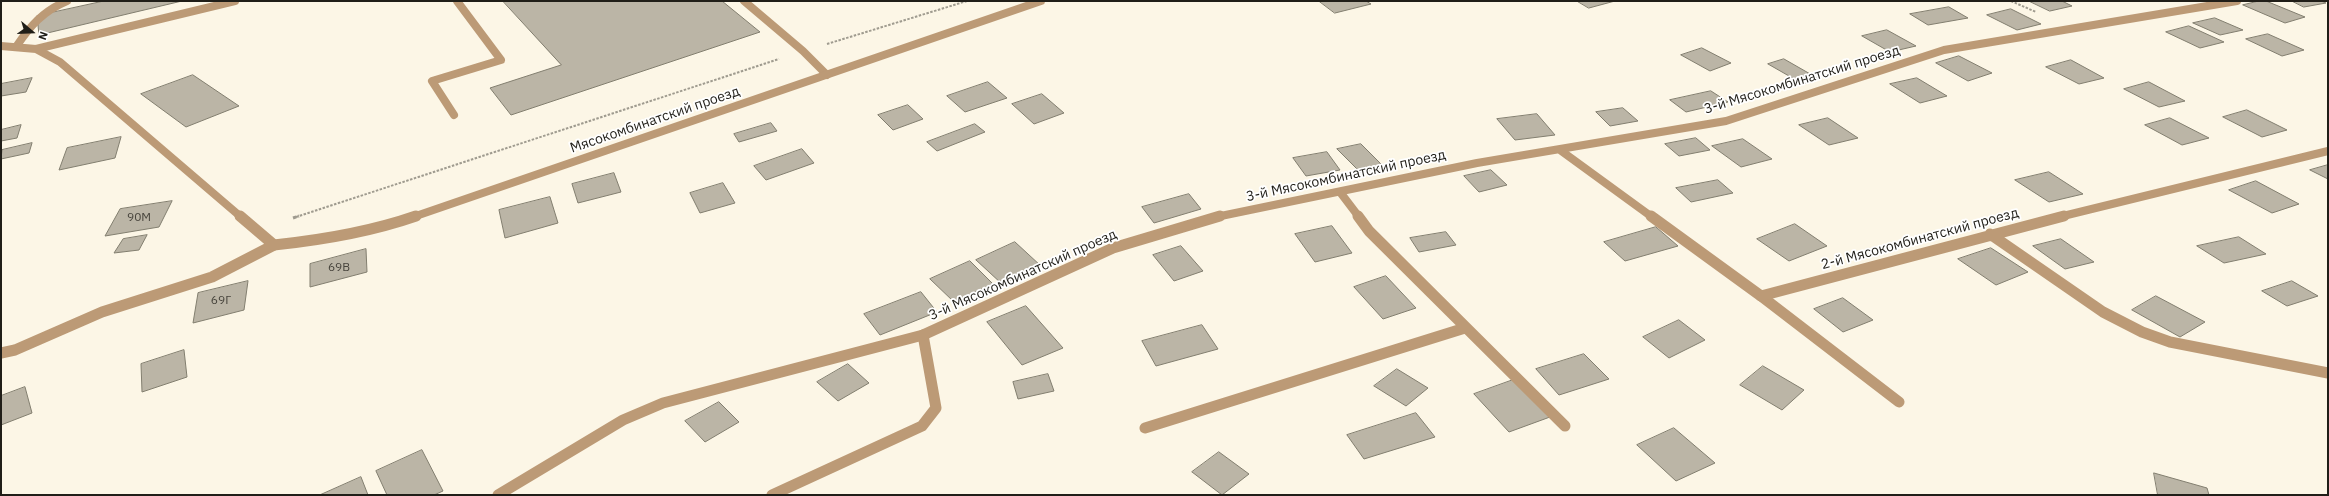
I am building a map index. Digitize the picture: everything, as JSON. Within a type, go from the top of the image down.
[{"type":"street","points":[[16,48],[31,23],[42,13],[67,1]]},
{"type":"street","points":[[1,46],[36,49],[235,1]]},
{"type":"street","points":[[454,115],[432,81],[501,60],[457,1]]},
{"type":"street","points":[[744,1],[803,51],[827,75]]},
{"type":"street","name":"Мясокомбинатский проезд","points":[[274,245],[315,241],[396,223],[1040,1]]},
{"type":"street","name":"3-й Мясокомбинатский проезд","points":[[498,495],[623,420],[663,403],[922,335],[1113,248],[1223,215],[1477,163],[1726,121],[1944,50],[2237,1]]},
{"type":"street","points":[[1,353],[15,350],[102,312],[212,277],[274,245],[60,62],[36,49]]},
{"type":"street","points":[[1560,150],[1761,296],[1899,402]]},
{"type":"street","name":"2-й Мясокомбинатский проезд","points":[[1761,296],[1990,234],[2328,151]]},
{"type":"street","points":[[1340,192],[1369,231],[1464,328],[1565,426]]},
{"type":"street","points":[[1990,234],[2103,312],[2142,332],[2170,342],[2328,373]]},
{"type":"street","points":[[1145,428],[1464,328]]},
{"type":"street","points":[[772,495],[922,426],[936,408],[922,335]]},
{"type":"path","points":[[256,230],[803,51],[966,1]]},
{"type":"building","points":[[104,1],[182,1],[39,35],[37,16]]},
{"type":"building","points":[[503,1],[722,1],[760,32],[511,115],[490,88],[561,65]]},
{"type":"building","points":[[1319,1],[1366,1],[1371,4],[1335,13]]},
{"type":"building","points":[[1577,1],[1615,1],[1589,8]]},
{"type":"building","points":[[2029,1],[2062,1],[2072,6],[2050,11]]},
{"type":"building","points":[[2266,1],[2305,17],[2285,23],[2243,5]]},
{"type":"building","points":[[2292,1],[2321,1],[2326,3],[2304,7]]},
{"type":"building","points":[[1949,7],[1968,18],[1928,25],[1910,14]]},
{"type":"building","points":[[2011,9],[2041,24],[2017,30],[1987,15]]},
{"type":"building","points":[[2215,18],[2243,30],[2220,35],[2193,23]]},
{"type":"building","points":[[2189,26],[2224,42],[2200,48],[2166,32]]},
{"type":"building","points":[[1887,30],[1916,46],[1890,52],[1862,36]]},
{"type":"building","points":[[2268,34],[2304,50],[2282,56],[2246,39]]},
{"type":"building","points":[[1702,48],[1731,63],[1710,71],[1681,55]]},
{"type":"building","points":[[1959,56],[1992,73],[1968,81],[1936,63]]},
{"type":"building","points":[[1784,59],[1819,79],[1803,84],[1768,64]]},
{"type":"building","points":[[2071,60],[2104,78],[2079,84],[2046,67]]},
{"type":"building","points":[[193,75],[239,106],[186,127],[141,94]]},
{"type":"building","points":[[32,78],[26,92],[1,96],[1,84]]},
{"type":"building","points":[[1917,78],[1947,96],[1920,103],[1890,84]]},
{"type":"building","points":[[988,82],[1007,98],[965,112],[947,96]]},
{"type":"building","points":[[2149,82],[2185,101],[2159,107],[2124,89]]},
{"type":"building","points":[[1711,91],[1728,102],[1686,112],[1670,100]]},
{"type":"building","points":[[1042,94],[1064,113],[1034,124],[1012,104]]},
{"type":"building","points":[[908,105],[923,119],[893,130],[878,115]]},
{"type":"building","points":[[1623,108],[1638,121],[1610,126],[1596,112]]},
{"type":"building","points":[[2247,110],[2287,130],[2262,137],[2223,117]]},
{"type":"building","points":[[1537,114],[1555,135],[1515,140],[1497,119]]},
{"type":"building","points":[[1828,118],[1858,138],[1829,145],[1799,125]]},
{"type":"building","points":[[2170,118],[2209,138],[2182,145],[2145,125]]},
{"type":"building","points":[[771,123],[777,131],[739,142],[734,134]]},
{"type":"building","points":[[975,124],[985,132],[937,151],[927,142]]},
{"type":"building","points":[[21,125],[17,138],[1,141],[1,130]]},
{"type":"building","points":[[121,137],[115,158],[59,170],[67,148]]},
{"type":"building","points":[[1696,138],[1710,150],[1679,156],[1665,144]]},
{"type":"building","points":[[1743,139],[1772,159],[1741,167],[1712,146]]},
{"type":"building","points":[[32,143],[29,153],[1,159],[2,150]]},
{"type":"building","points":[[1361,144],[1384,167],[1361,173],[1337,149]]},
{"type":"building","points":[[802,149],[814,163],[766,180],[754,166]]},
{"type":"building","points":[[1327,152],[1340,170],[1306,176],[1293,158]]},
{"type":"building","points":[[2328,165],[2328,179],[2310,170]]},
{"type":"building","points":[[1491,170],[1507,185],[1479,192],[1464,176]]},
{"type":"building","points":[[2049,172],[2083,194],[2049,202],[2015,180]]},
{"type":"building","points":[[614,173],[621,192],[578,203],[572,184]]},
{"type":"building","points":[[1718,180],[1733,193],[1691,202],[1676,188]]},
{"type":"building","points":[[2256,181],[2299,204],[2272,213],[2229,190]]},
{"type":"building","points":[[723,183],[735,203],[700,213],[690,193]]},
{"type":"building","points":[[1189,194],[1201,209],[1154,223],[1142,207]]},
{"type":"building","points":[[550,197],[558,223],[505,238],[499,210]]},
{"type":"building","points":[[172,201],[159,227],[105,236],[120,209]]},
{"type":"building","points":[[1795,224],[1827,246],[1789,261],[1757,239]]},
{"type":"building","points":[[1332,226],[1352,253],[1315,262],[1295,234]]},
{"type":"building","points":[[1656,227],[1678,246],[1625,261],[1604,242]]},
{"type":"building","points":[[1446,232],[1456,245],[1419,252],[1410,238]]},
{"type":"building","points":[[147,235],[139,250],[114,253],[123,239]]},
{"type":"building","points":[[2239,237],[2266,254],[2224,263],[2197,246]]},
{"type":"building","points":[[2061,239],[2094,262],[2065,269],[2033,246]]},
{"type":"building","points":[[1015,242],[1041,266],[1002,284],[976,260]]},
{"type":"building","points":[[1181,246],[1203,271],[1174,281],[1153,255]]},
{"type":"building","points":[[1991,248],[2028,272],[1996,285],[1958,259]]},
{"type":"building","points":[[366,249],[367,272],[310,287],[310,264]]},
{"type":"building","points":[[970,261],[993,284],[954,302],[930,279]]},
{"type":"building","points":[[1386,276],[1416,308],[1383,319],[1354,287]]},
{"type":"building","points":[[248,281],[244,310],[193,323],[198,293]]},
{"type":"building","points":[[2292,281],[2318,296],[2287,306],[2262,291]]},
{"type":"building","points":[[921,292],[937,312],[880,335],[864,314]]},
{"type":"building","points":[[2156,296],[2205,322],[2180,337],[2132,310]]},
{"type":"building","points":[[1843,298],[1873,320],[1843,332],[1814,309]]},
{"type":"building","points":[[1026,306],[1063,348],[1022,365],[987,322]]},
{"type":"building","points":[[1679,320],[1705,340],[1669,358],[1643,337]]},
{"type":"building","points":[[1202,325],[1218,349],[1156,366],[1142,341]]},
{"type":"building","points":[[184,350],[187,377],[142,392],[141,364]]},
{"type":"building","points":[[1584,354],[1609,379],[1559,395],[1536,369]]},
{"type":"building","points":[[848,364],[869,383],[838,401],[817,382]]},
{"type":"building","points":[[1763,366],[1804,390],[1782,410],[1740,385]]},
{"type":"building","points":[[1397,369],[1428,388],[1406,406],[1374,386]]},
{"type":"building","points":[[1048,374],[1054,391],[1018,399],[1013,382]]},
{"type":"building","points":[[1513,380],[1550,417],[1509,432],[1474,394]]},
{"type":"building","points":[[25,387],[32,413],[1,425],[1,396]]},
{"type":"building","points":[[719,402],[739,422],[705,442],[685,421]]},
{"type":"building","points":[[1416,413],[1435,437],[1364,459],[1347,435]]},
{"type":"building","points":[[1674,428],[1715,463],[1676,481],[1637,445]]},
{"type":"building","points":[[422,450],[443,491],[434,495],[387,495],[376,471]]},
{"type":"building","points":[[1219,452],[1249,474],[1222,495],[1192,472]]},
{"type":"building","points":[[2154,473],[2207,488],[2209,495],[2158,495]]},
{"type":"building","points":[[361,477],[368,495],[320,495]]}]
